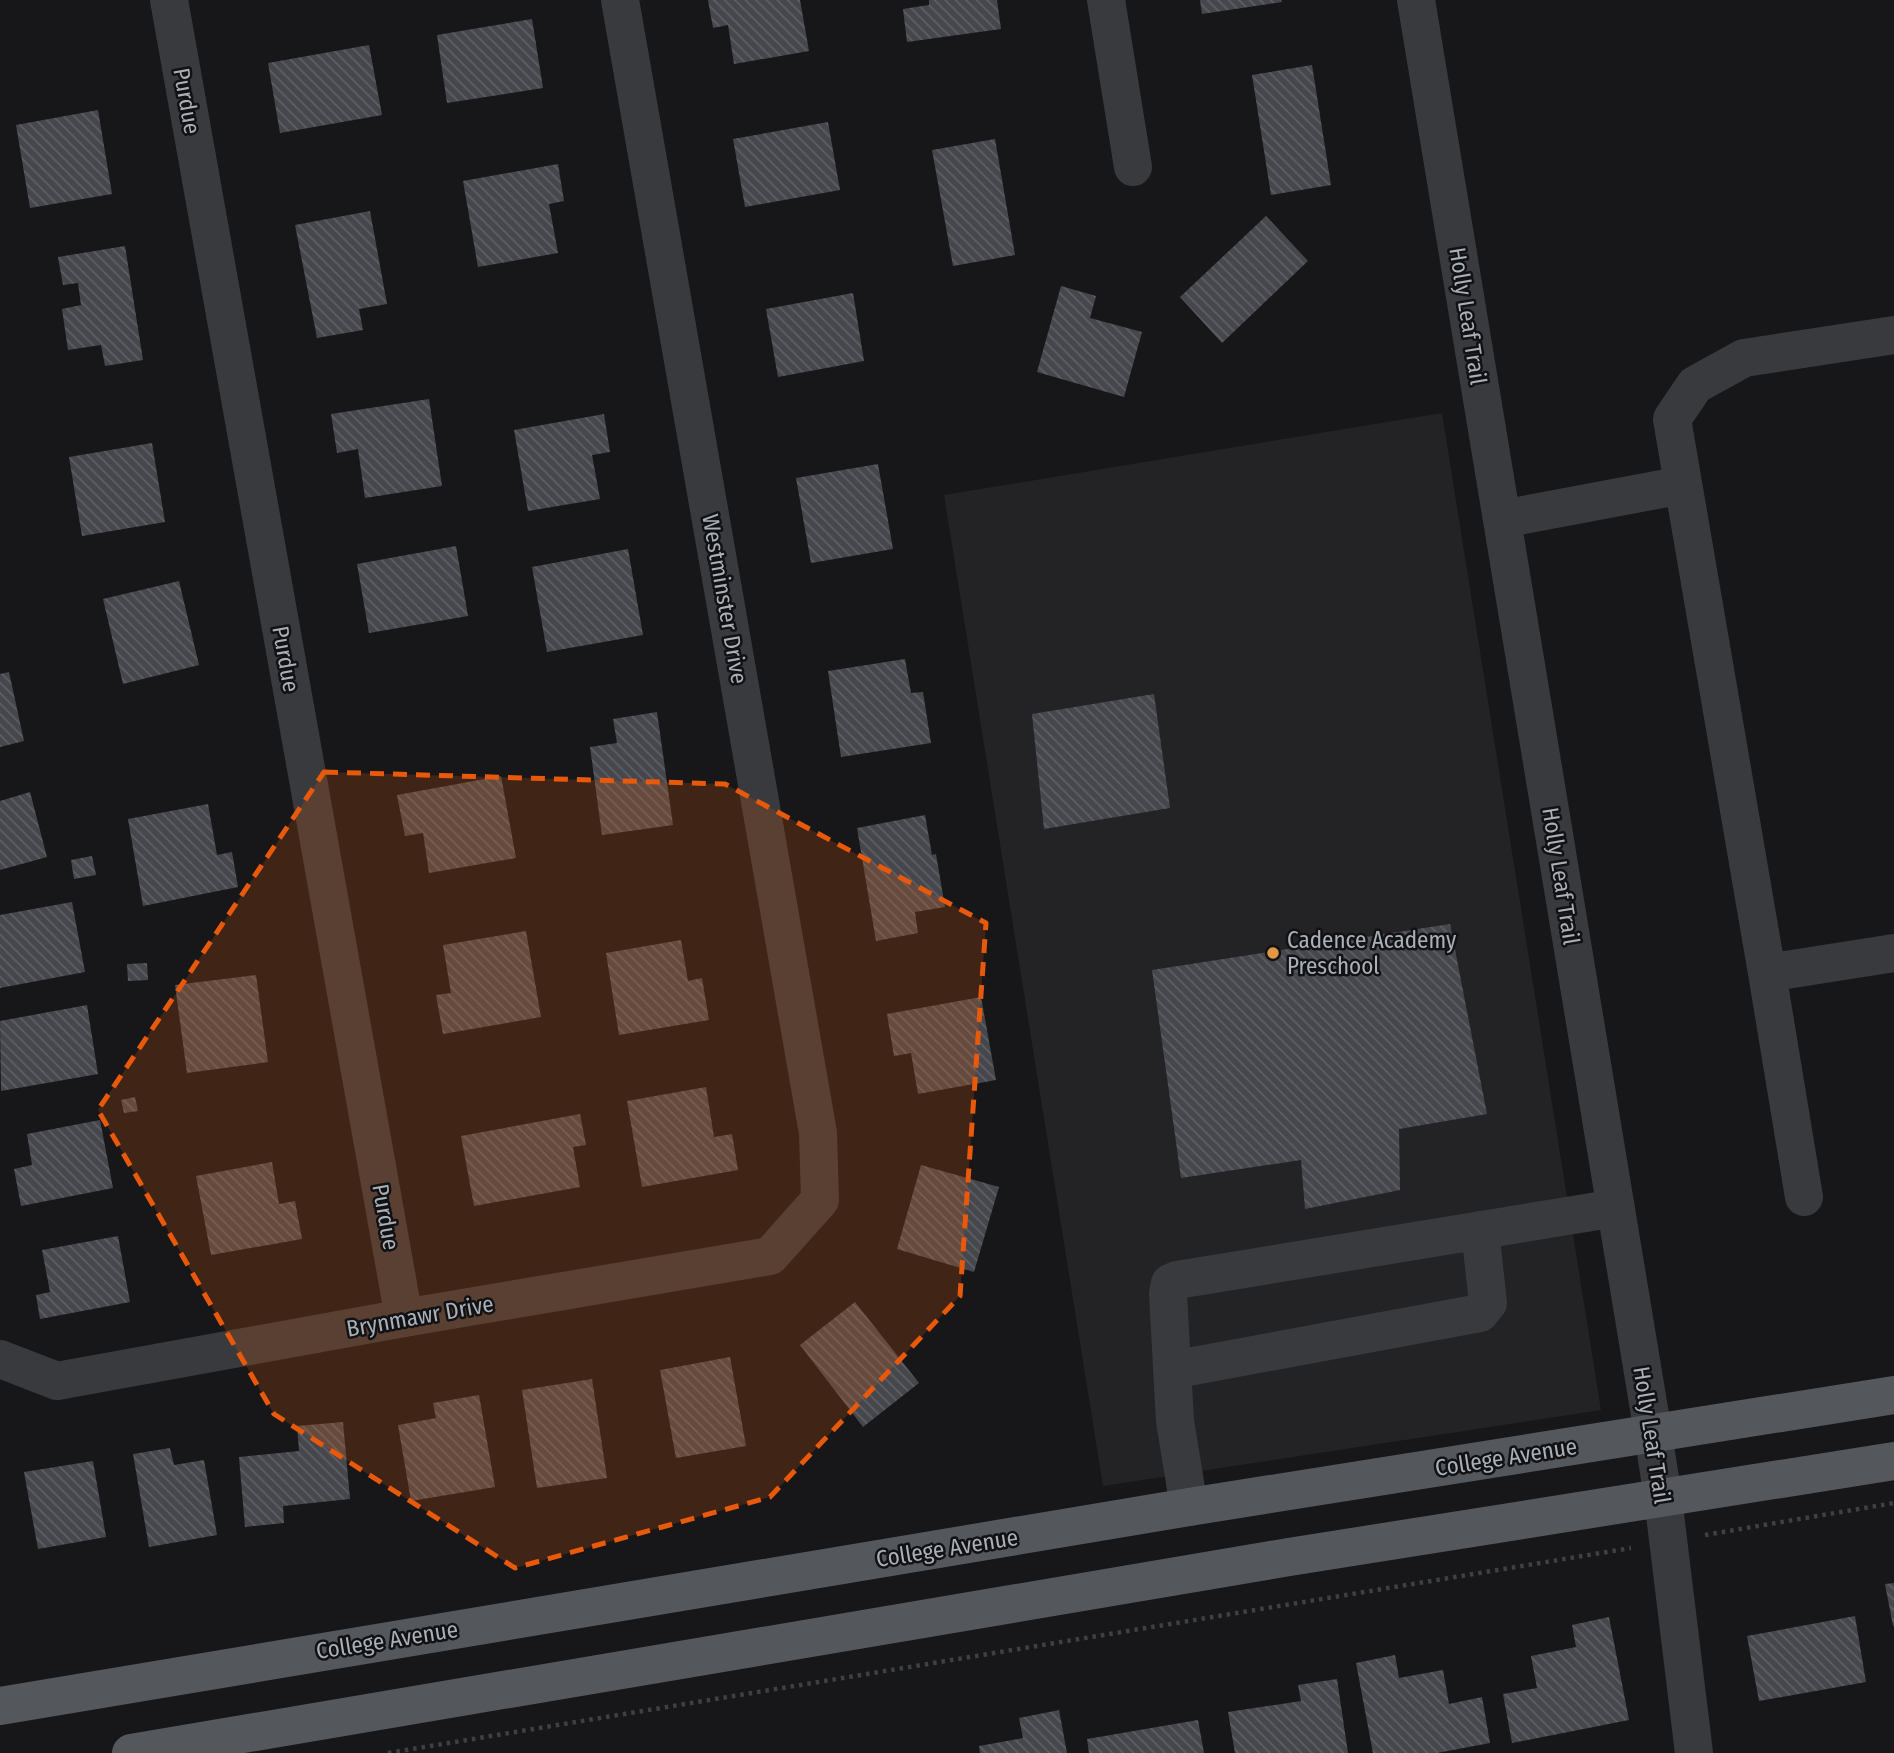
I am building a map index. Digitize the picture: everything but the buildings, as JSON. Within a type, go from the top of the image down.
[{"type":"main road","name":"College Avenue","points":[[0,1706],[1189,1507],[1894,1395]]},
{"type":"main road","points":[[131,1753],[1289,1557],[1894,1461]]},
{"type":"street","name":"Purdue","points":[[169,0],[404,1318]]},
{"type":"street","name":"Westminster Drive","points":[[620,0],[818,1133],[820,1200]]},
{"type":"street","points":[[1106,0],[1133,167]]},
{"type":"street","name":"Holly Leaf Trail","points":[[1416,0],[1653,1433],[1693,1753]]},
{"type":"street","points":[[1804,1197],[1672,419],[1695,385],[1744,358],[1894,335]]},
{"type":"street","points":[[1502,519],[1683,485]]},
{"type":"street","points":[[1767,973],[1894,953]]},
{"type":"street","name":"Brynmawr Drive","points":[[0,1359],[57,1381],[404,1318],[770,1256],[820,1200]]},
{"type":"street","points":[[1189,1507],[1175,1421],[1168,1294],[1170,1283],[1616,1208]]},
{"type":"street","points":[[1172,1370],[1480,1313],[1488,1303],[1480,1230]]},
{"type":"path","points":[[388,1753],[1894,1503]]},
{"type":"highlighted area","points":[[324,772],[725,784],[986,923],[960,1296],[770,1497],[515,1568],[274,1414],[98,1110]]},
{"type":"shaded area","name":"Cadence Academy Preschool","points":[[1442,413],[1601,1410],[1103,1486],[944,495]]},
{"type":"place","name":"Cadence Academy Preschool","points":[[1273,953]]}]
